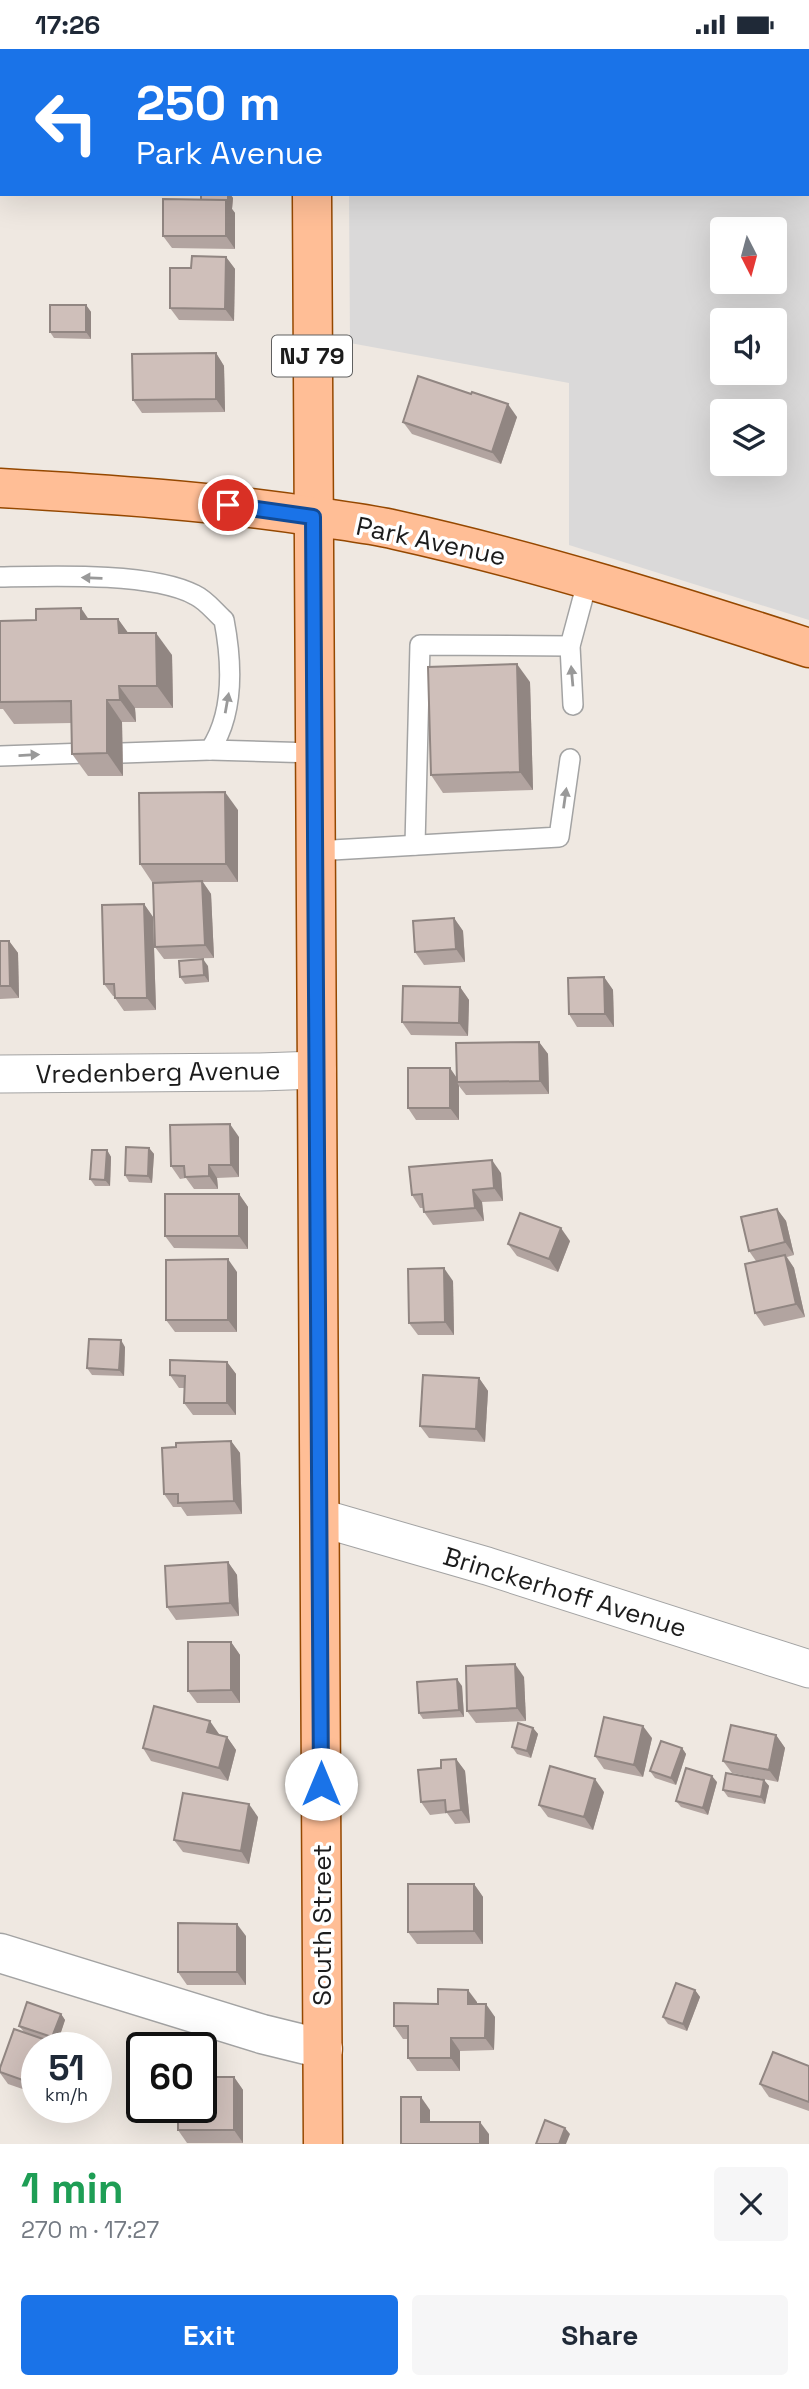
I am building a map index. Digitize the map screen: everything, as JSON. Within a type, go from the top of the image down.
[{"type":"main road","name":"South Street","points":[[312,196],[323,2144]]},
{"type":"main road","name":"Park Avenue","points":[[0,488],[138,496],[251,507],[394,529],[588,579],[809,648]]},
{"type":"street","name":"Vredenberg Avenue","points":[[0,1074],[317,1070]]},
{"type":"street","name":"Brinckerhoff Avenue","points":[[321,1518],[487,1566],[809,1669]]},
{"type":"street","points":[[0,1953],[262,2034],[323,2049]]},
{"type":"lane","points":[[0,577],[58,577],[159,583],[196,595],[224,620],[229,644],[231,675],[221,734],[210,750]]},
{"type":"lane","points":[[573,705],[570,646],[588,579]]},
{"type":"lane","points":[[415,845],[419,645],[570,646]]},
{"type":"lane","points":[[122,753],[210,750],[315,753]]},
{"type":"lane","points":[[0,756],[87,753]]},
{"type":"lane","points":[[315,851],[559,837],[570,759]]},
{"type":"shaded area","points":[[349,196],[809,196],[809,620],[569,545],[569,383],[350,343]]},
{"type":"building","points":[[201,196],[228,196],[228,203],[226,200],[201,200]]},
{"type":"building","points":[[163,199],[226,200],[226,236],[163,236]]},
{"type":"building","points":[[192,256],[226,257],[225,309],[170,308],[170,268],[191,268]]},
{"type":"building","points":[[50,305],[86,305],[86,332],[50,332]]},
{"type":"building","points":[[216,353],[216,399],[133,400],[132,354]]},
{"type":"building","points":[[418,376],[508,404],[492,452],[403,422]]},
{"type":"building","points":[[81,608],[81,619],[118,619],[119,633],[156,633],[157,686],[119,686],[120,700],[107,700],[107,753],[72,754],[71,701],[0,702],[0,621],[36,620],[36,609]]},
{"type":"building","points":[[517,664],[520,772],[431,775],[428,667]]},
{"type":"building","points":[[225,792],[226,864],[140,864],[139,793]]},
{"type":"building","points":[[202,881],[205,945],[155,947],[153,883]]},
{"type":"building","points":[[144,904],[147,998],[115,998],[114,984],[104,984],[102,905]]},
{"type":"building","points":[[454,918],[456,949],[415,952],[413,921]]},
{"type":"building","points":[[0,941],[9,941],[10,986],[0,986]]},
{"type":"building","points":[[203,959],[204,975],[180,977],[179,961]]},
{"type":"building","points":[[604,977],[605,1014],[569,1014],[568,978]]},
{"type":"building","points":[[403,986],[460,987],[459,1023],[402,1022]]},
{"type":"building","points":[[539,1042],[540,1081],[457,1082],[456,1043]]},
{"type":"building","points":[[408,1068],[450,1068],[450,1108],[408,1108]]},
{"type":"building","points":[[230,1124],[231,1165],[209,1165],[209,1176],[185,1177],[184,1166],[171,1166],[170,1125]]},
{"type":"building","points":[[126,1147],[149,1148],[148,1176],[125,1175]]},
{"type":"building","points":[[92,1150],[107,1150],[105,1180],[90,1179]]},
{"type":"building","points":[[492,1160],[494,1188],[473,1190],[475,1208],[424,1212],[422,1194],[412,1195],[409,1167]]},
{"type":"building","points":[[165,1194],[239,1194],[239,1236],[165,1236]]},
{"type":"building","points":[[777,1209],[785,1242],[749,1251],[741,1217]]},
{"type":"building","points":[[520,1213],[561,1228],[549,1259],[508,1244]]},
{"type":"building","points":[[785,1255],[796,1304],[755,1313],[745,1264]]},
{"type":"building","points":[[228,1259],[228,1320],[166,1320],[166,1260]]},
{"type":"building","points":[[444,1268],[445,1322],[409,1323],[408,1269]]},
{"type":"building","points":[[89,1339],[121,1340],[119,1370],[87,1368]]},
{"type":"building","points":[[170,1360],[227,1362],[227,1403],[184,1403],[185,1376],[170,1375]]},
{"type":"building","points":[[423,1375],[479,1378],[476,1429],[420,1426]]},
{"type":"building","points":[[231,1441],[234,1501],[178,1503],[178,1494],[164,1494],[162,1448],[176,1447],[176,1443]]},
{"type":"building","points":[[228,1562],[230,1603],[167,1607],[165,1566]]},
{"type":"building","points":[[188,1642],[231,1642],[231,1690],[188,1691]]},
{"type":"building","points":[[515,1664],[517,1708],[467,1711],[466,1666]]},
{"type":"building","points":[[457,1679],[459,1710],[419,1713],[417,1682]]},
{"type":"building","points":[[154,1706],[210,1721],[207,1732],[227,1737],[219,1768],[143,1748]]},
{"type":"building","points":[[604,1717],[643,1726],[634,1765],[595,1756]]},
{"type":"building","points":[[518,1723],[533,1728],[527,1751],[512,1747]]},
{"type":"building","points":[[731,1725],[776,1735],[769,1770],[723,1761]]},
{"type":"building","points":[[661,1741],[682,1748],[671,1778],[650,1771]]},
{"type":"building","points":[[456,1759],[461,1810],[446,1812],[445,1800],[421,1802],[418,1770],[441,1768],[441,1760]]},
{"type":"building","points":[[550,1766],[595,1779],[584,1817],[539,1805]]},
{"type":"building","points":[[686,1768],[712,1776],[703,1808],[676,1801]]},
{"type":"building","points":[[726,1773],[764,1780],[761,1797],[723,1790]]},
{"type":"building","points":[[183,1793],[249,1804],[241,1851],[174,1840]]},
{"type":"building","points":[[408,1884],[474,1884],[474,1931],[408,1932]]},
{"type":"building","points":[[178,1923],[237,1924],[237,1972],[178,1972]]},
{"type":"building","points":[[676,1983],[695,1990],[683,2024],[663,2017]]},
{"type":"building","points":[[438,1989],[468,1990],[468,2004],[486,2004],[485,2038],[451,2038],[451,2058],[408,2058],[408,2026],[394,2026],[394,2003],[438,2004]]},
{"type":"building","points":[[27,2002],[61,2014],[54,2032],[37,2032],[19,2026]]},
{"type":"building","points":[[14,2029],[23,2032],[21,2079],[0,2072]]},
{"type":"building","points":[[773,2052],[809,2066],[809,2102],[760,2084]]},
{"type":"building","points":[[217,2077],[234,2077],[234,2130],[178,2130],[178,2123],[217,2123]]},
{"type":"building","points":[[401,2097],[421,2097],[421,2122],[480,2122],[480,2144],[401,2144]]},
{"type":"building","points":[[545,2120],[565,2128],[559,2144],[536,2144]]},
{"type":"route","points":[[228,505],[313,517],[321,1784]]}]
